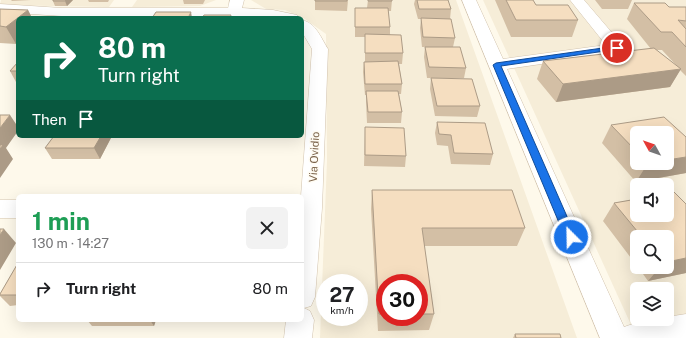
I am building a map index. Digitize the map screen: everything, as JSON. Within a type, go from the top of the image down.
[{"type":"street","points":[[120,13],[130,0]]},
{"type":"street","points":[[470,0],[496,65],[614,338]]},
{"type":"street","points":[[496,65],[617,48],[577,0]]},
{"type":"street","points":[[0,8],[62,12],[120,13],[236,6],[282,16]]},
{"type":"street","name":"Via Ovidio","points":[[304,26],[310,32],[320,49],[304,261]]},
{"type":"street","points":[[0,210],[16,209]]},
{"type":"street","points":[[298,338],[300,322]]},
{"type":"street","points":[[631,338],[686,327]]},
{"type":"shaded area","points":[[1,0],[114,0],[109,7],[0,5]]},
{"type":"shaded area","points":[[137,0],[216,0],[200,6],[132,7]]},
{"type":"shaded area","points":[[251,0],[456,0],[577,338],[320,338],[320,326],[368,326],[368,274],[323,274],[327,161],[326,34],[304,19],[304,16],[298,16],[285,10],[266,9]]},
{"type":"shaded area","points":[[483,0],[686,0],[686,338],[637,338],[632,326],[674,326],[674,282],[630,282],[630,323]]},
{"type":"building","points":[[53,0],[66,0],[53,1]]},
{"type":"building","points":[[347,0],[347,1],[315,1]]},
{"type":"building","points":[[392,0],[392,1],[368,1]]},
{"type":"building","points":[[417,0],[448,0],[451,9],[419,9]]},
{"type":"building","points":[[506,0],[533,0],[536,5],[568,5],[578,20],[516,20]]},
{"type":"building","points":[[634,3],[665,3],[669,7],[686,7],[686,21],[678,20],[686,29],[686,47],[672,32],[661,32]]},
{"type":"building","points":[[355,8],[388,8],[390,27],[355,27]]},
{"type":"building","points":[[0,9],[28,10],[20,16],[16,16],[16,19],[6,27],[0,26]]},
{"type":"building","points":[[156,12],[191,12],[189,16],[153,16]]},
{"type":"building","points":[[204,15],[231,15],[231,16],[203,16]]},
{"type":"building","points":[[421,18],[451,19],[455,38],[423,37]]},
{"type":"building","points":[[365,34],[401,35],[403,53],[365,53]]},
{"type":"building","points":[[425,47],[460,47],[466,68],[429,67]]},
{"type":"building","points":[[654,48],[681,69],[563,84],[543,61]]},
{"type":"building","points":[[398,61],[402,84],[365,84],[364,62]]},
{"type":"building","points":[[16,64],[16,71],[10,71]]},
{"type":"building","points":[[431,78],[472,79],[480,106],[437,106]]},
{"type":"building","points":[[366,91],[398,91],[402,112],[368,112]]},
{"type":"building","points":[[0,115],[10,115],[0,128]]},
{"type":"building","points":[[664,117],[674,126],[630,126],[630,145],[611,125]]},
{"type":"building","points":[[437,122],[485,123],[493,154],[454,153],[451,135],[439,134]]},
{"type":"building","points":[[674,126],[686,137],[686,157],[674,159]]},
{"type":"building","points":[[365,127],[404,128],[406,156],[365,155]]},
{"type":"building","points":[[52,138],[100,138],[94,148],[45,148]]},
{"type":"building","points":[[372,190],[512,190],[525,228],[422,228],[434,314],[428,314],[428,274],[377,274]]},
{"type":"building","points":[[674,192],[686,204],[686,258],[674,261],[674,230],[636,230],[614,203],[630,200],[630,222],[674,222]]},
{"type":"building","points":[[0,229],[4,229],[0,235]]},
{"type":"building","points":[[16,266],[16,295],[0,294]]},
{"type":"building","points":[[515,334],[560,334],[561,338],[516,338]]},
{"type":"route","points":[[571,237],[496,65],[617,48]]}]
